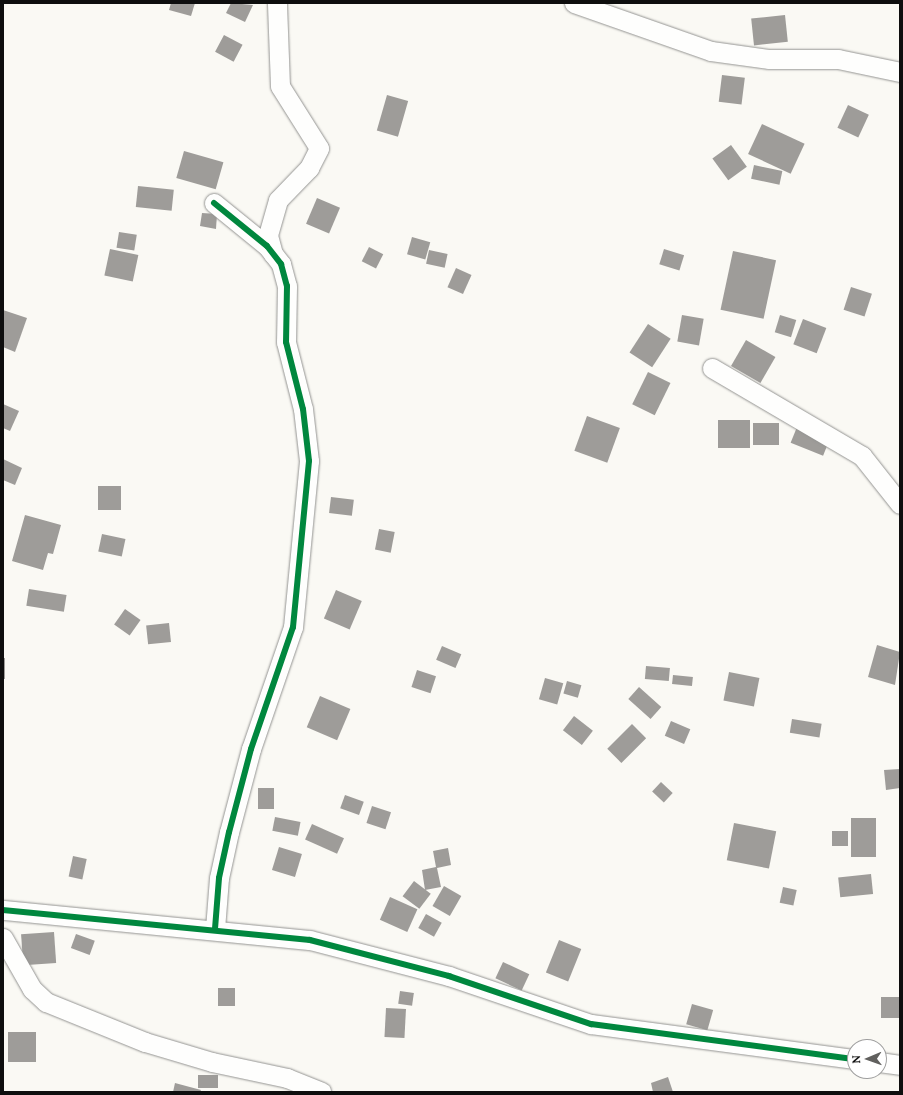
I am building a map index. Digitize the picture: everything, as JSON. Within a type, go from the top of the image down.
[{"type":"street","points":[[273,254],[268,235],[278,200],[309,168],[319,148],[280,86],[277,3]]},
{"type":"street","points":[[574,3],[711,51],[769,59],[838,59],[900,72]]},
{"type":"street","points":[[214,203],[273,254],[281,264],[287,286],[286,342],[303,409],[309,461],[306,511],[293,627],[251,749],[229,832],[219,878],[214,929]]},
{"type":"street","points":[[712,368],[862,456],[900,504]]},
{"type":"street","points":[[3,910],[214,929],[310,940],[367,952],[591,1024],[847,1058]]},
{"type":"street","points":[[3,938],[32,989],[46,1002],[145,1042],[212,1062],[287,1078],[321,1092]]},
{"type":"street","points":[[887,1063],[900,1065]]},
{"type":"building","points":[[171,3],[195,3],[191,16],[169,10]]},
{"type":"building","points":[[231,3],[253,5],[245,22],[226,13]]},
{"type":"building","points":[[785,15],[788,42],[754,45],[751,19]]},
{"type":"building","points":[[224,35],[243,45],[234,62],[215,52]]},
{"type":"building","points":[[722,75],[745,78],[742,105],[719,102]]},
{"type":"building","points":[[387,95],[408,101],[398,137],[377,131]]},
{"type":"building","points":[[848,105],[869,115],[858,137],[837,128]]},
{"type":"building","points":[[762,124],[805,144],[791,174],[748,154]]},
{"type":"building","points":[[731,145],[747,167],[728,180],[712,159]]},
{"type":"building","points":[[184,151],[223,162],[216,189],[176,178]]},
{"type":"building","points":[[754,165],[782,171],[779,185],[751,179]]},
{"type":"building","points":[[138,186],[174,190],[172,211],[136,207]]},
{"type":"building","points":[[317,198],[340,208],[329,234],[306,224]]},
{"type":"building","points":[[202,213],[217,214],[216,229],[200,226]]},
{"type":"building","points":[[119,232],[137,235],[134,251],[116,248]]},
{"type":"building","points":[[412,237],[430,242],[425,260],[407,254]]},
{"type":"building","points":[[369,247],[383,254],[376,269],[362,261]]},
{"type":"building","points":[[110,249],[138,255],[133,281],[104,275]]},
{"type":"building","points":[[664,249],[684,255],[679,270],[659,264]]},
{"type":"building","points":[[429,250],[448,254],[445,268],[426,264]]},
{"type":"building","points":[[733,251],[776,260],[764,319],[721,310]]},
{"type":"building","points":[[456,268],[472,275],[463,294],[447,287]]},
{"type":"building","points":[[851,287],[872,294],[865,317],[844,310]]},
{"type":"building","points":[[3,310],[27,318],[15,352],[3,347]]},
{"type":"building","points":[[682,315],[704,319],[699,345],[677,342]]},
{"type":"building","points":[[780,315],[796,320],[791,337],[775,332]]},
{"type":"building","points":[[803,319],[826,328],[817,353],[793,344]]},
{"type":"building","points":[[648,324],[671,339],[652,367],[629,353]]},
{"type":"building","points":[[746,340],[775,357],[760,383],[731,366]]},
{"type":"building","points":[[648,372],[670,383],[655,415],[632,404]]},
{"type":"building","points":[[3,404],[19,411],[10,431],[3,428]]},
{"type":"building","points":[[587,416],[620,428],[607,463],[574,451]]},
{"type":"building","points":[[718,420],[750,420],[750,448],[718,448]]},
{"type":"building","points":[[753,423],[779,423],[779,445],[753,445]]},
{"type":"building","points":[[797,427],[829,440],[823,456],[791,443]]},
{"type":"building","points":[[3,459],[22,468],[15,485],[3,480]]},
{"type":"building","points":[[98,486],[121,486],[121,510],[98,510]]},
{"type":"building","points":[[331,497],[354,500],[352,516],[329,513]]},
{"type":"building","points":[[25,515],[61,525],[53,554],[48,553],[43,570],[12,561]]},
{"type":"building","points":[[379,529],[395,532],[391,553],[375,550]]},
{"type":"building","points":[[102,534],[125,539],[122,557],[98,552]]},
{"type":"building","points":[[29,589],[67,595],[64,612],[26,606]]},
{"type":"building","points":[[336,590],[362,601],[350,629],[324,619]]},
{"type":"building","points":[[125,609],[141,620],[130,635],[114,625]]},
{"type":"building","points":[[169,623],[171,642],[148,644],[146,625]]},
{"type":"building","points":[[877,645],[900,652],[895,685],[868,677]]},
{"type":"building","points":[[442,646],[461,654],[455,668],[436,660]]},
{"type":"building","points":[[3,658],[5,658],[5,679],[3,679]]},
{"type":"building","points":[[646,666],[670,668],[669,681],[645,679]]},
{"type":"building","points":[[417,670],[436,676],[430,693],[411,687]]},
{"type":"building","points":[[729,672],[759,678],[754,706],[723,700]]},
{"type":"building","points":[[673,675],[693,677],[692,686],[672,684]]},
{"type":"building","points":[[545,678],[563,683],[557,704],[539,699]]},
{"type":"building","points":[[567,681],[581,685],[578,698],[563,693]]},
{"type":"building","points":[[639,687],[661,707],[651,719],[628,699]]},
{"type":"building","points":[[320,696],[350,709],[337,740],[307,727]]},
{"type":"building","points":[[574,716],[593,731],[582,745],[563,730]]},
{"type":"building","points":[[792,719],[822,724],[819,738],[790,733]]},
{"type":"building","points":[[671,721],[690,729],[684,744],[665,736]]},
{"type":"building","points":[[632,724],[646,738],[621,763],[607,749]]},
{"type":"building","points":[[900,769],[900,788],[886,790],[884,770]]},
{"type":"building","points":[[661,782],[673,793],[664,802],[652,792]]},
{"type":"building","points":[[258,788],[274,788],[274,809],[258,809]]},
{"type":"building","points":[[345,795],[364,802],[359,815],[340,808]]},
{"type":"building","points":[[372,806],[391,812],[385,829],[366,823]]},
{"type":"building","points":[[275,817],[301,822],[298,836],[272,831]]},
{"type":"building","points":[[851,818],[876,818],[876,857],[851,857]]},
{"type":"building","points":[[734,823],[776,831],[769,869],[727,860]]},
{"type":"building","points":[[312,824],[344,838],[337,854],[305,840]]},
{"type":"building","points":[[832,831],[848,831],[848,846],[832,846]]},
{"type":"building","points":[[279,847],[302,854],[295,877],[272,870]]},
{"type":"building","points":[[448,848],[451,865],[437,868],[441,887],[425,890],[422,870],[436,867],[433,851]]},
{"type":"building","points":[[73,856],[87,859],[82,879],[69,877]]},
{"type":"building","points":[[871,874],[873,894],[840,897],[838,877]]},
{"type":"building","points":[[414,881],[431,894],[419,909],[403,896]]},
{"type":"building","points":[[444,886],[461,896],[450,916],[432,906]]},
{"type":"building","points":[[783,887],[797,890],[793,906],[780,903]]},
{"type":"building","points":[[390,897],[417,909],[407,932],[380,920]]},
{"type":"building","points":[[426,914],[442,923],[434,937],[418,928]]},
{"type":"building","points":[[54,932],[56,963],[23,965],[21,934]]},
{"type":"building","points":[[76,934],[95,941],[90,955],[71,948]]},
{"type":"building","points":[[559,940],[581,949],[568,981],[546,972]]},
{"type":"building","points":[[503,962],[529,974],[522,991],[495,978]]},
{"type":"building","points":[[218,988],[235,988],[235,1006],[218,1006]]},
{"type":"building","points":[[400,991],[414,993],[412,1006],[398,1004]]},
{"type":"building","points":[[881,997],[900,997],[900,1018],[881,1018]]},
{"type":"building","points":[[692,1004],[713,1010],[707,1030],[686,1024]]},
{"type":"building","points":[[386,1008],[406,1009],[404,1038],[384,1037]]},
{"type":"building","points":[[8,1032],[36,1032],[36,1062],[8,1062]]},
{"type":"building","points":[[198,1075],[218,1075],[218,1088],[198,1088]]},
{"type":"building","points":[[668,1077],[673,1092],[653,1092],[651,1083]]},
{"type":"building","points":[[175,1083],[201,1090],[200,1092],[173,1092]]},
{"type":"cycle path","points":[[214,203],[267,246],[281,264],[287,286],[286,342],[303,409],[309,461],[293,627],[251,749],[229,832],[219,878],[215,929]]},
{"type":"cycle path","points":[[3,910],[310,940],[449,976],[591,1024],[847,1058]]}]
